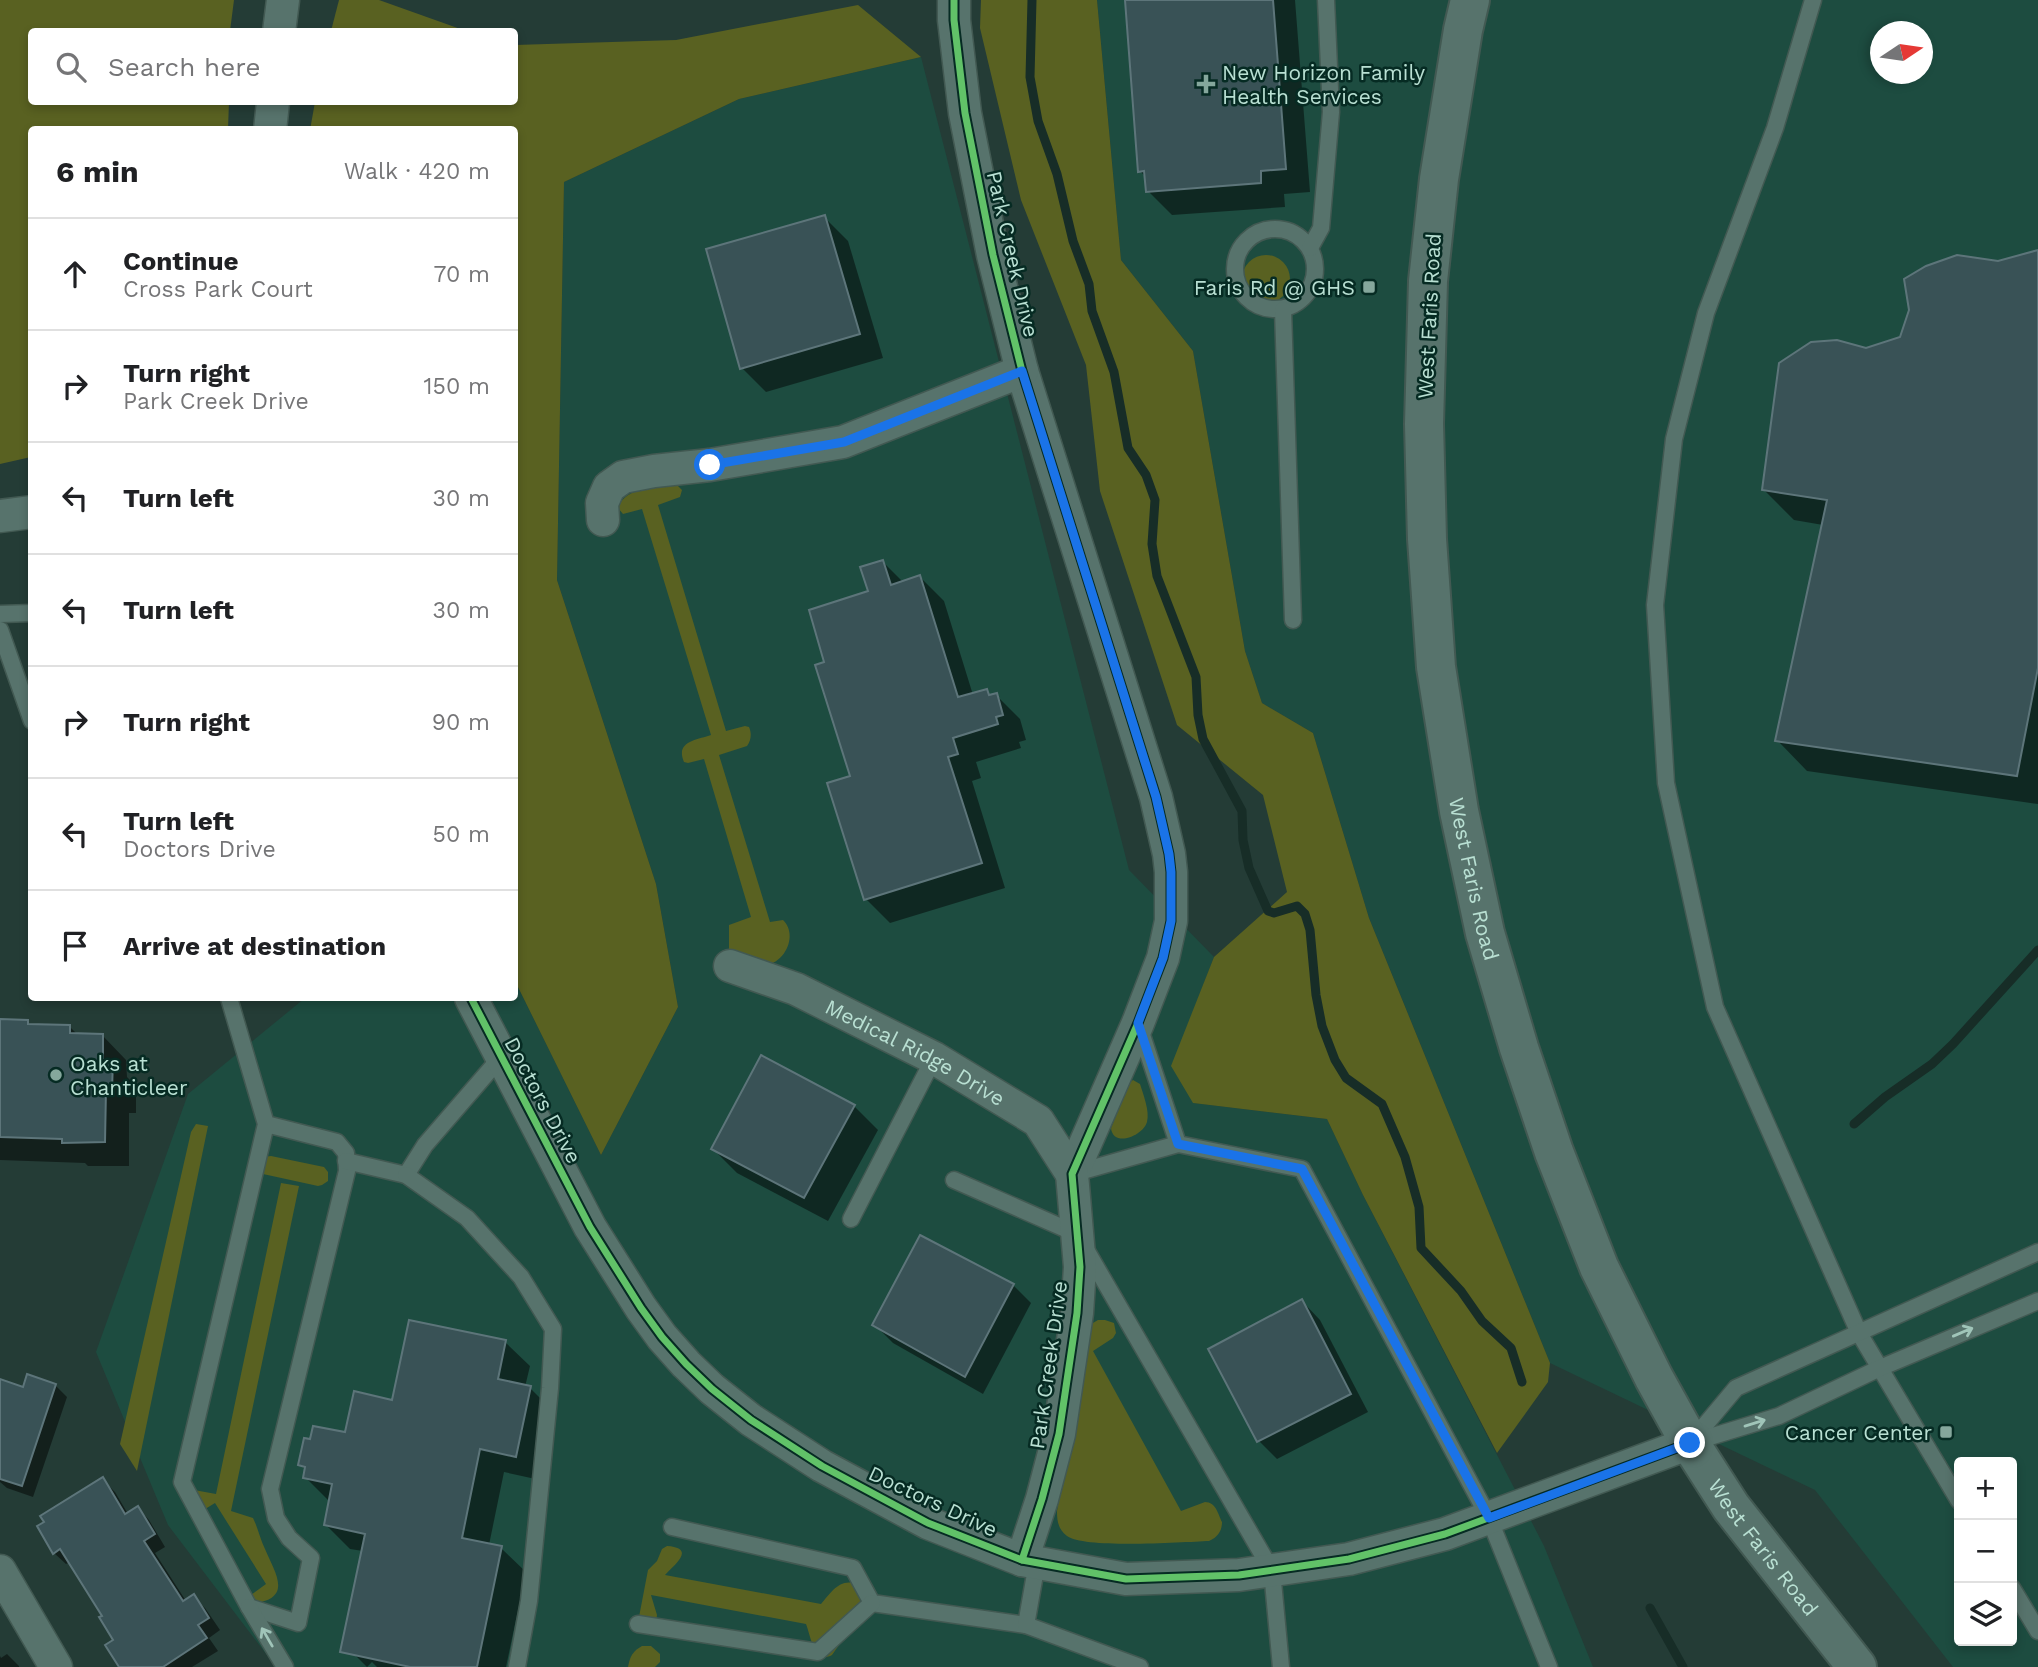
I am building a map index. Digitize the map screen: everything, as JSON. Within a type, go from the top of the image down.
[{"type":"main road","name":"West Faris Road","points":[[1470,0],[1439,179],[1428,281],[1424,424],[1427,539],[1436,667],[1459,811],[1482,920],[1553,1152],[1599,1267],[1654,1378],[1690,1443],[1731,1507],[1857,1667]]},
{"type":"street","points":[[280,28],[283,0]]},
{"type":"street","name":"Park Creek Drive","points":[[954,0],[965,113],[993,255],[1022,371],[1156,797],[1171,872],[1171,921],[1163,958],[1138,1023],[1072,1174],[1080,1267],[1077,1313],[1059,1434],[1029,1562]]},
{"type":"street","points":[[270,126],[272,105]]},
{"type":"street","points":[[604,520],[602,503],[609,487],[623,477],[844,442],[1022,371]]},
{"type":"street","points":[[0,516],[28,512]]},
{"type":"street","name":"Medical Ridge Drive","points":[[730,966],[796,989],[934,1058],[1038,1121],[1072,1174]]},
{"type":"street","name":"Doctors Drive","points":[[472,1001],[590,1227],[641,1308],[686,1364],[751,1420],[822,1466],[928,1523],[1029,1562],[1126,1579],[1239,1575],[1349,1559],[1446,1534],[1690,1443]]},
{"type":"street","points":[[0,1571],[56,1667]]},
{"type":"lane","points":[[1310,248],[1321,228],[1331,112],[1326,0]]},
{"type":"lane","points":[[1814,0],[1775,128],[1703,325],[1674,439],[1655,604],[1666,783],[1715,1007],[1859,1332],[1954,1494]]},
{"type":"lane","points":[[1266,228],[1278,229],[1291,231],[1310,248],[1316,273],[1306,297],[1283,310],[1258,307],[1239,290],[1233,265],[1244,241],[1266,228]]},
{"type":"lane","points":[[1283,310],[1293,620]]},
{"type":"lane","points":[[0,614],[28,613]]},
{"type":"lane","points":[[0,630],[28,710]]},
{"type":"lane","points":[[230,1001],[266,1124],[183,1482],[249,1607],[285,1667]]},
{"type":"lane","points":[[1138,1023],[1178,1144]]},
{"type":"lane","points":[[407,1175],[425,1145],[501,1058]]},
{"type":"lane","points":[[851,1219],[934,1058]]},
{"type":"lane","points":[[249,1607],[298,1623],[311,1558],[289,1538],[276,1518],[270,1489],[347,1171],[346,1153],[337,1142],[266,1124]]},
{"type":"lane","points":[[1072,1174],[1178,1144],[1302,1169],[1489,1518],[1549,1667]]},
{"type":"lane","points":[[346,1161],[407,1175],[467,1218],[521,1277],[553,1329],[550,1388],[529,1601],[517,1667]]},
{"type":"lane","points":[[954,1180],[1077,1234],[1272,1571],[1281,1667]]},
{"type":"lane","points":[[1690,1443],[1736,1388],[2038,1252]]},
{"type":"lane","points":[[1690,1443],[1779,1416],[1880,1368],[2038,1301]]},
{"type":"lane","points":[[671,1527],[853,1567],[872,1603]]},
{"type":"lane","points":[[1026,1625],[1029,1562]]},
{"type":"lane","points":[[2017,1596],[2038,1631]]},
{"type":"lane","points":[[638,1624],[818,1652],[872,1603]]},
{"type":"lane","points":[[872,1603],[1026,1625],[1140,1667]]},
{"type":"shaded area","points":[[1097,0],[2038,0],[2038,1667],[1953,1667],[1815,1490],[1550,1363],[1369,918],[1313,733],[1262,703],[1245,651],[1193,351],[1121,260]]},
{"type":"shaded area","points":[[921,57],[1129,870],[1214,957],[1172,1067],[1194,1103],[1327,1119],[1363,1195],[1544,1546],[1593,1667],[276,1667],[168,1525],[96,1352],[188,1094],[301,1001],[518,1001],[518,987],[601,1155],[678,1007],[656,884],[557,580],[564,182],[739,99]]},
{"type":"green space","points":[[0,0],[234,0],[230,28],[28,28],[28,105],[229,105],[228,126],[28,126],[28,458],[0,464]]},
{"type":"green space","points":[[339,0],[379,0],[458,28],[332,28]]},
{"type":"green space","points":[[981,0],[1097,0],[1121,260],[1193,351],[1245,651],[1262,703],[1313,733],[1369,918],[1550,1363],[1548,1382],[1497,1453],[1363,1195],[1327,1119],[1193,1103],[1171,1066],[1214,957],[1287,892],[1263,795],[1177,725],[1100,491],[1086,365],[1021,200],[980,28]]},
{"type":"green space","points":[[858,5],[921,57],[739,99],[564,182],[557,580],[656,884],[678,1007],[601,1155],[518,987],[518,126],[311,126],[314,105],[518,105],[518,45],[676,40]]},
{"type":"green space","points":[[1266,255],[1283,262],[1290,279],[1283,296],[1266,303],[1249,296],[1242,279],[1249,262]]},
{"type":"green space","points":[[677,485],[682,490],[680,497],[658,505],[726,731],[745,726],[749,727],[751,732],[747,746],[719,755],[770,922],[783,920],[790,934],[787,949],[776,961],[769,964],[753,963],[729,951],[729,925],[751,917],[704,759],[688,763],[684,762],[682,755],[682,750],[689,742],[711,735],[642,509],[623,514],[618,508],[622,501],[635,492]]},
{"type":"green space","points":[[1133,1080],[1140,1084],[1148,1118],[1140,1132],[1122,1139],[1113,1134],[1111,1128],[1129,1083]]},
{"type":"green space","points":[[196,1124],[208,1126],[137,1471],[120,1444],[191,1132]]},
{"type":"green space","points":[[271,1156],[324,1167],[328,1172],[328,1181],[318,1186],[263,1174],[259,1171],[263,1157]]},
{"type":"green space","points":[[281,1183],[299,1186],[231,1511],[253,1518],[276,1574],[278,1590],[274,1596],[255,1603],[251,1595],[266,1584],[215,1503],[197,1514],[194,1490],[216,1494]]},
{"type":"green space","points":[[1098,1320],[1114,1323],[1116,1333],[1093,1351],[1181,1511],[1205,1502],[1216,1509],[1222,1525],[1219,1533],[1209,1541],[1113,1544],[1077,1540],[1067,1536],[1060,1528],[1057,1511],[1086,1327]]},
{"type":"green space","points":[[667,1546],[676,1547],[682,1553],[681,1558],[665,1575],[821,1604],[839,1586],[853,1583],[864,1599],[863,1611],[832,1655],[826,1657],[817,1653],[806,1624],[651,1595],[657,1615],[656,1622],[639,1617],[648,1570]]},
{"type":"green space","points":[[642,1646],[651,1646],[660,1654],[660,1662],[655,1667],[628,1667],[632,1654]]},
{"type":"building","name":"New Horizon Family Health Services","points":[[1125,0],[1273,0],[1286,169],[1261,171],[1261,183],[1146,192],[1144,171],[1138,172]]},
{"type":"building","points":[[825,215],[860,334],[740,369],[706,249]]},
{"type":"building","points":[[2038,250],[2038,668],[2017,776],[1775,741],[1827,500],[1762,490],[1779,363],[1811,342],[1837,340],[1866,348],[1900,337],[1909,310],[1904,279],[1926,266],[1957,255],[1998,261]]},
{"type":"building","points":[[883,560],[891,585],[920,575],[958,697],[987,689],[989,695],[997,693],[1003,715],[996,717],[998,724],[953,738],[958,754],[948,757],[982,863],[864,900],[827,783],[850,776],[815,665],[824,662],[809,610],[868,591],[860,567]]},
{"type":"building","name":"Oaks at Chanticleer","points":[[0,1019],[28,1020],[28,1024],[70,1025],[70,1033],[103,1034],[103,1060],[113,1060],[112,1090],[106,1089],[105,1142],[62,1143],[62,1139],[0,1137]]},
{"type":"building","points":[[761,1055],[855,1105],[804,1198],[711,1149]]},
{"type":"building","points":[[920,1235],[1014,1284],[965,1377],[872,1325]]},
{"type":"building","points":[[1302,1299],[1351,1394],[1257,1442],[1208,1349]]},
{"type":"building","points":[[409,1320],[506,1340],[498,1379],[531,1386],[516,1457],[480,1449],[462,1538],[502,1546],[477,1667],[410,1667],[340,1652],[365,1534],[324,1525],[332,1484],[303,1478],[305,1467],[298,1465],[304,1438],[310,1439],[313,1426],[345,1432],[354,1391],[392,1400]]},
{"type":"building","points":[[27,1374],[56,1384],[22,1486],[0,1479],[0,1379],[23,1387]]},
{"type":"building","points":[[103,1477],[125,1514],[138,1506],[155,1534],[144,1541],[183,1601],[194,1594],[209,1618],[198,1625],[207,1638],[163,1667],[119,1667],[105,1645],[113,1640],[99,1617],[102,1616],[60,1549],[53,1554],[37,1526],[44,1522],[40,1516]]},
{"type":"waterway","points":[[1032,0],[1030,77],[1038,121],[1057,174],[1073,241],[1089,284],[1092,311],[1114,372],[1128,448],[1146,475],[1155,500],[1152,544],[1157,576],[1196,677],[1198,715],[1203,739],[1242,811],[1243,840],[1249,868],[1268,911],[1274,913],[1297,906],[1305,914],[1310,930],[1316,995],[1322,1026],[1335,1060],[1346,1078],[1382,1104],[1405,1157],[1419,1207],[1421,1248],[1461,1291],[1482,1321],[1511,1348],[1522,1382]]},
{"type":"waterway","points":[[1854,1124],[1885,1097],[1932,1064],[2038,950]]},
{"type":"waterway","points":[[1650,1608],[1683,1667]]},
{"type":"cycle path","points":[[954,0],[965,113],[993,255],[1022,371],[1156,797],[1171,872],[1171,921],[1163,958],[1138,1023],[1072,1174],[1080,1267],[1077,1313],[1059,1434],[1022,1560]]},
{"type":"cycle path","points":[[473,1001],[590,1227],[641,1308],[686,1364],[751,1420],[822,1466],[928,1523],[1022,1560],[1126,1579],[1239,1575],[1349,1559],[1445,1534],[1690,1443]]},
{"type":"place","name":"New Horizon Family Health Services","points":[[1206,84]]},
{"type":"place","name":"Faris Rd @ GHS","points":[[1369,287]]},
{"type":"place","name":"Oaks at Chanticleer","points":[[56,1075]]},
{"type":"place","name":"Cancer Center","points":[[1946,1432]]},
{"type":"route","points":[[710,465],[844,442],[1022,371],[1156,797],[1169,854],[1171,921],[1163,958],[1138,1023],[1178,1144],[1302,1169],[1489,1518],[1690,1443]]}]
